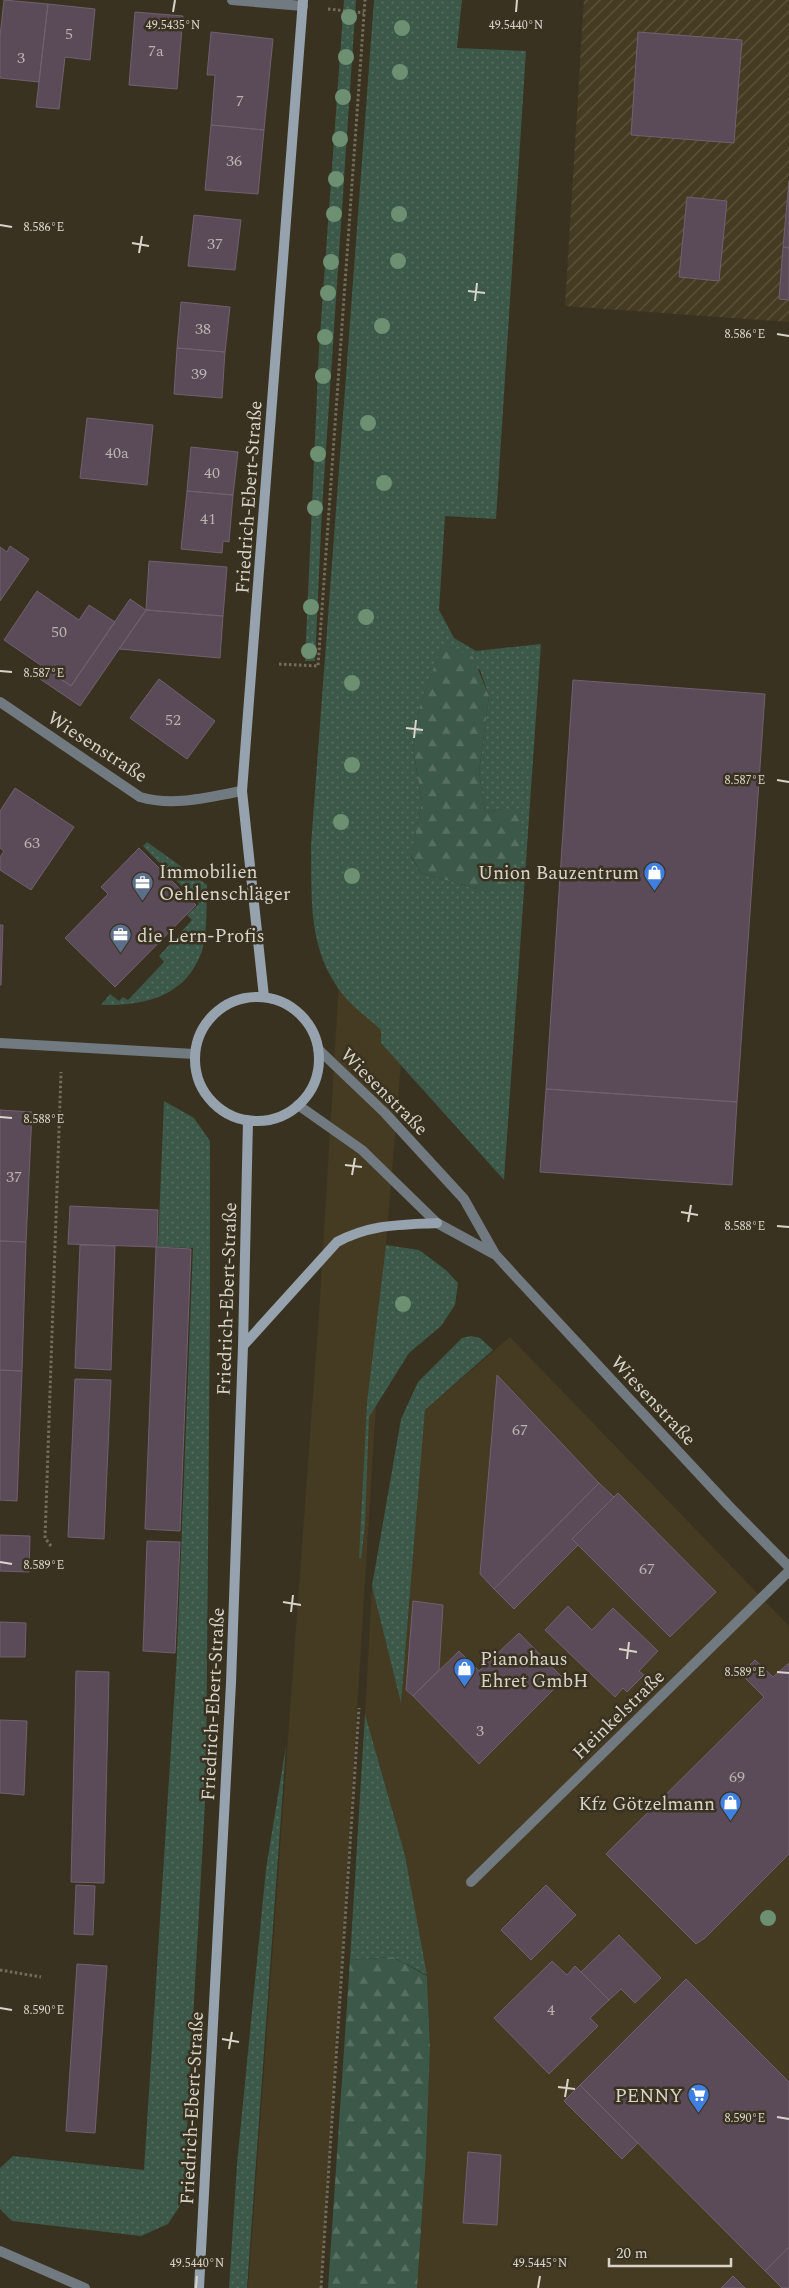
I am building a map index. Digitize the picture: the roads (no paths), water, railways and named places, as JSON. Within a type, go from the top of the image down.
[{"type":"street","points":[[232,0],[303,3]]},
{"type":"street","name":"Friedrich-Ebert-Straße","points":[[264,997],[242,791],[303,3]]},
{"type":"street","name":"Wiesenstraße","points":[[0,702],[140,797],[155,801],[194,800],[242,791]]},
{"type":"street","points":[[264,997],[283,1002],[300,1014],[312,1030],[318,1050],[315,1082],[307,1096],[282,1116],[265,1120],[248,1120],[234,1116],[220,1109],[208,1098],[200,1085],[194,1054],[199,1034],[210,1018],[220,1009],[244,998],[264,997]]},
{"type":"street","points":[[0,1043],[194,1054]]},
{"type":"street","name":"Wiesenstraße","points":[[318,1050],[385,1113],[464,1199],[495,1254],[789,1569]]},
{"type":"street","name":"Wiesenstraße","points":[[298,1105],[362,1150],[437,1222],[495,1254]]},
{"type":"street","name":"Friedrich-Ebert-Straße","points":[[199,2288],[231,1683],[243,1346],[248,1120]]},
{"type":"street","points":[[243,1346],[337,1242],[378,1226],[437,1222]]},
{"type":"street","name":"Heinkelstraße","points":[[471,1882],[789,1569]]},
{"type":"street","points":[[0,2251],[85,2288]]},
{"type":"place","name":"Union Bauzentrum","points":[[655,891]]},
{"type":"place","name":"Immobilien Oehlenschläger","points":[[143,901]]},
{"type":"place","name":"die Lern-Profis","points":[[121,954]]},
{"type":"place","name":"Pianohaus Ehret GmbH","points":[[464,1688]]},
{"type":"place","name":"Kfz Götzelmann","points":[[731,1822]]},
{"type":"place","name":"PENNY","points":[[699,2114]]}]
